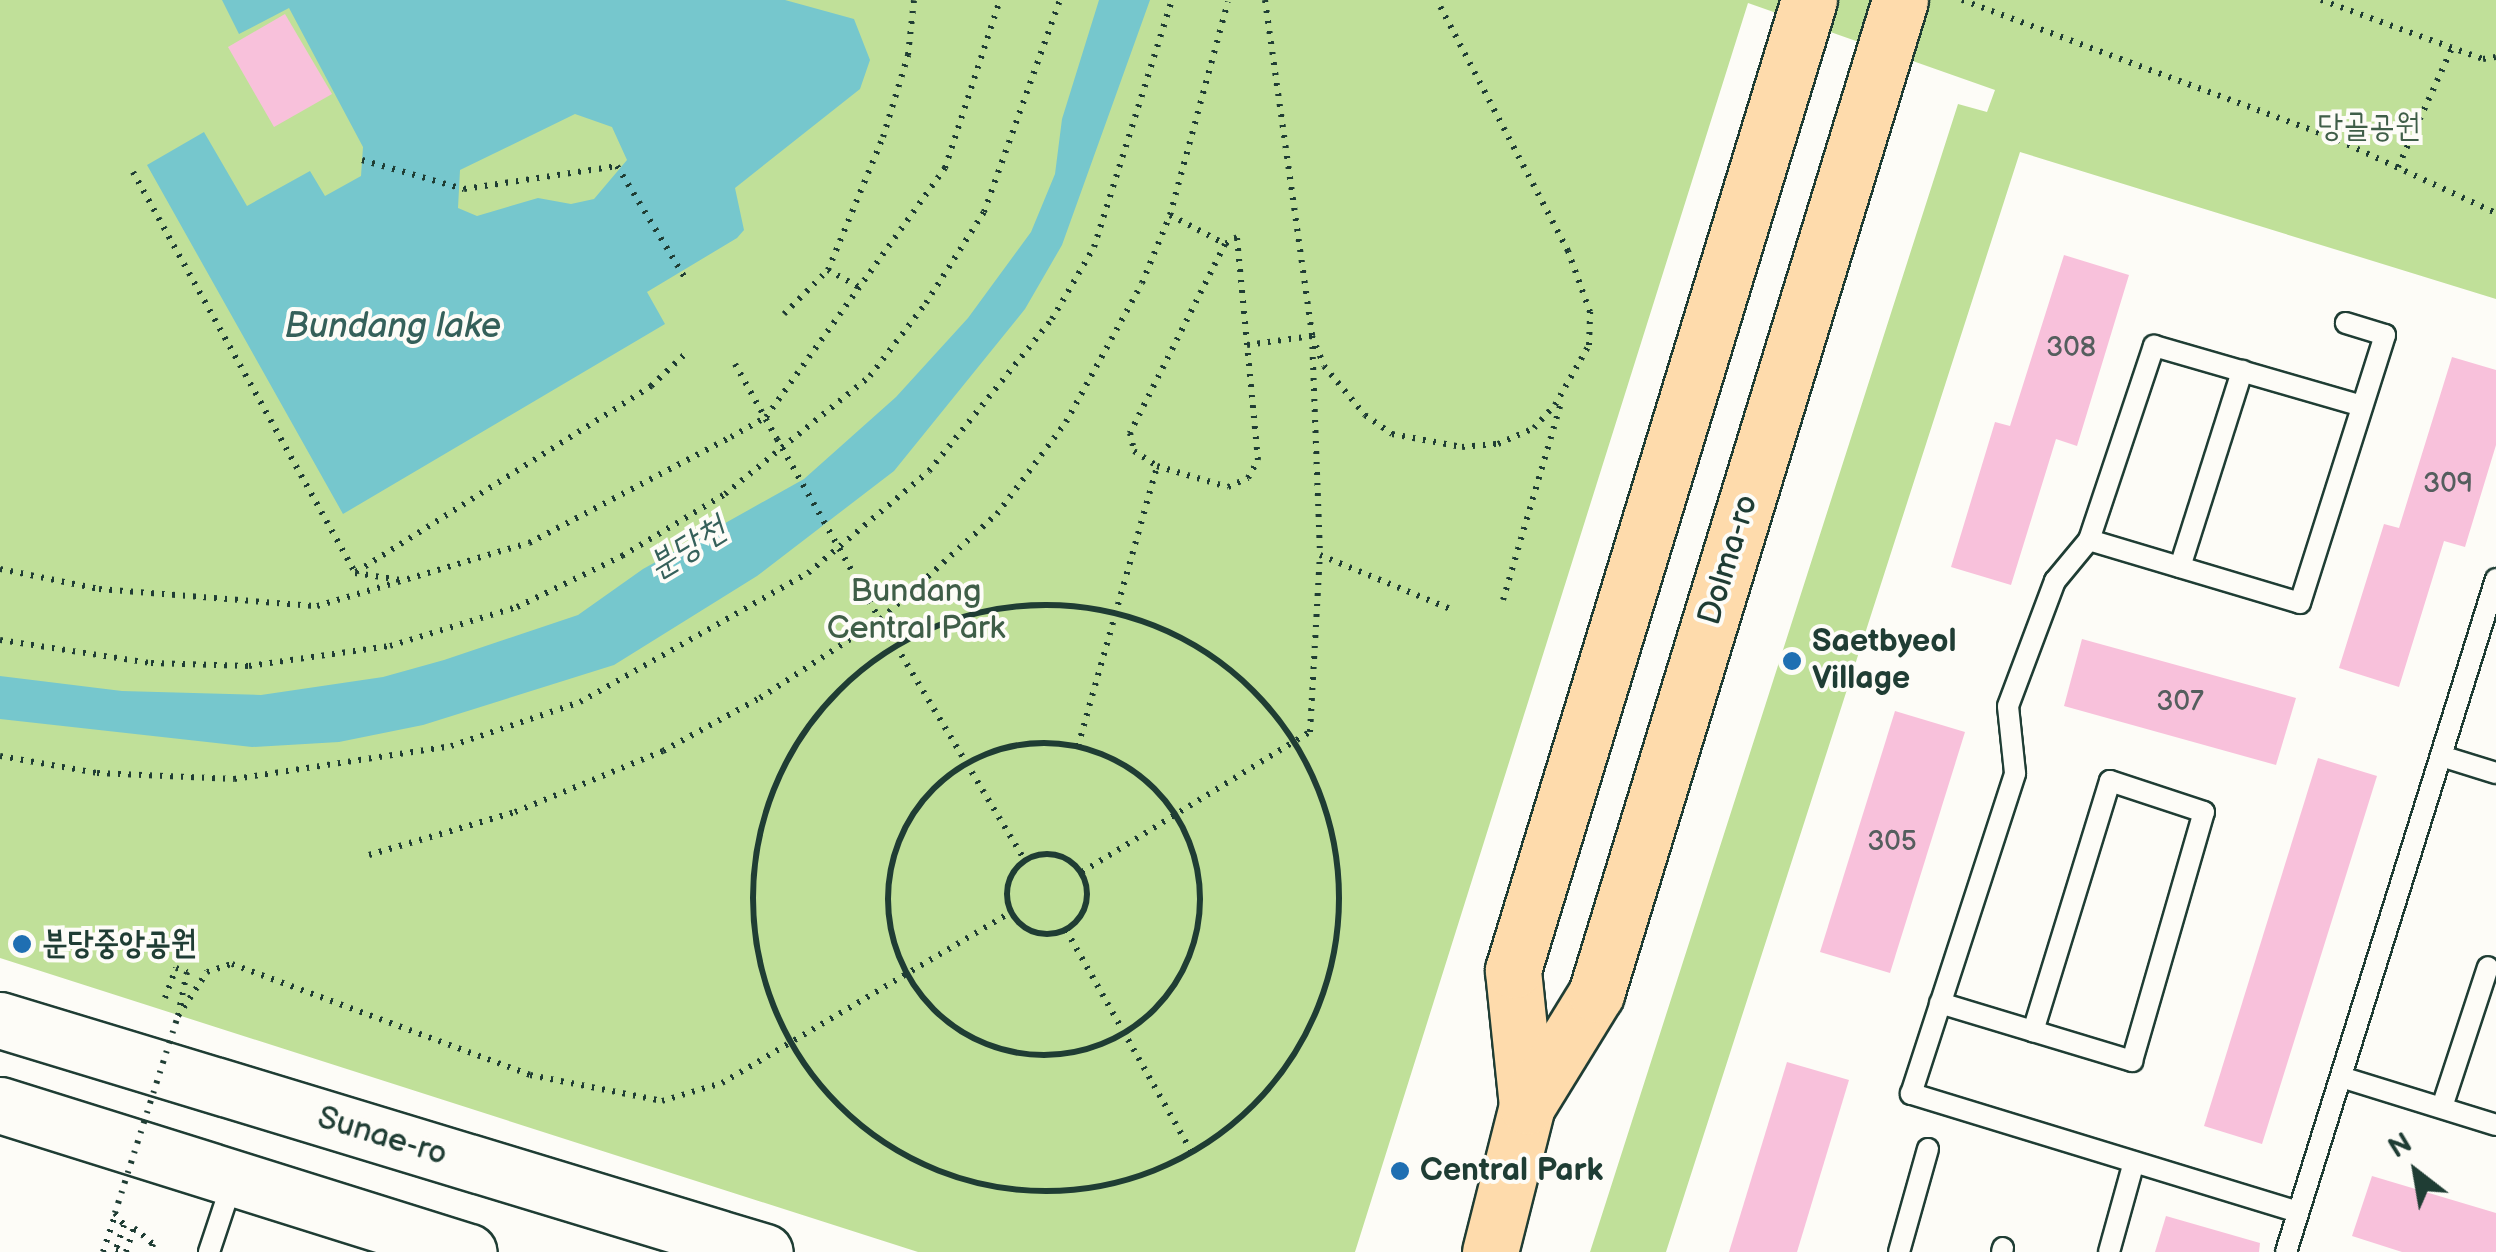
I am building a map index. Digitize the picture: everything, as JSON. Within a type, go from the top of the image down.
[{"type":"main road","name":"Dolma-ro","points":[[1527,1106],[1512,970],[1809,0]]},
{"type":"main road","name":"Dolma-ro","points":[[1490,1252],[1527,1106],[1596,994],[1900,0]]},
{"type":"main road","name":"Sunae-ro","points":[[0,1020],[765,1252]]},
{"type":"main road","points":[[0,1105],[469,1252]]},
{"type":"lane","points":[[2089,540],[2300,603],[2385,336],[2346,323]]},
{"type":"lane","points":[[2298,1212],[1911,1094],[2015,773],[2008,706],[2055,581],[2089,540],[2154,346],[2362,406]]},
{"type":"lane","points":[[2180,568],[2242,371]]},
{"type":"lane","points":[[2286,1252],[2441,756],[2489,626],[2496,579]]},
{"type":"lane","points":[[2441,756],[2496,773]]},
{"type":"lane","points":[[1940,1004],[2132,1061],[2204,812],[2110,781],[2032,1031]]},
{"type":"lane","points":[[2442,1107],[2488,966]]},
{"type":"lane","points":[[2341,1077],[2496,1125]]},
{"type":"lane","points":[[1898,1252],[1928,1150]]},
{"type":"lane","points":[[2109,1252],[2134,1162]]},
{"type":"lane","points":[[209,1252],[234,1178]]},
{"type":"path","points":[[784,314],[828,270],[883,137],[908,55],[914,0]]},
{"type":"path","points":[[0,569],[99,589],[316,606],[529,543],[766,417],[946,168],[1000,0]]},
{"type":"path","points":[[0,640],[151,663],[248,666],[390,646],[531,601],[725,494],[870,376],[926,303],[984,212],[1060,0]]},
{"type":"path","points":[[0,756],[97,772],[234,779],[436,750],[580,702],[808,572],[929,471],[1052,319],[1094,247],[1172,0]]},
{"type":"path","points":[[1082,872],[1310,732],[1320,555],[1312,336],[1265,0]]},
{"type":"path","points":[[1437,0],[1582,283],[1589,344],[1565,392],[1504,600]]},
{"type":"path","points":[[1962,0],[2398,168],[2496,213]]},
{"type":"path","points":[[2321,0],[2452,48],[2496,58]]},
{"type":"path","points":[[369,855],[515,812],[630,766],[760,698],[880,619],[997,514],[1039,464],[1142,283],[1170,215],[1228,2]]},
{"type":"path","points":[[2398,168],[2452,48]]},
{"type":"path","points":[[362,160],[464,189],[617,166],[685,278]]},
{"type":"path","points":[[133,172],[355,573]]},
{"type":"path","points":[[1170,215],[1225,244]]},
{"type":"path","points":[[1237,236],[1247,345],[1258,460],[1248,478],[1228,487],[1157,466],[1134,450],[1130,434],[1225,244],[1237,236]]},
{"type":"path","points":[[828,270],[862,289]]},
{"type":"path","points":[[1247,345],[1312,336]]},
{"type":"path","points":[[1312,336],[1324,366],[1365,415],[1392,434],[1422,443],[1498,444],[1534,428],[1565,392]]},
{"type":"path","points":[[355,573],[651,386],[684,355]]},
{"type":"path","points":[[734,364],[869,601],[1024,859]]},
{"type":"path","points":[[1078,746],[1112,613],[1157,466]]},
{"type":"path","points":[[1320,555],[1455,611]]},
{"type":"path","points":[[355,573],[403,580]]},
{"type":"path","points":[[1089,606],[1112,613],[1183,636],[1262,696],[1317,778],[1341,874],[1332,973],[1290,1064],[1222,1135],[1132,1180],[1034,1193],[936,1173],[852,1122],[788,1045],[756,959],[752,868],[776,779],[825,702],[896,644],[990,608],[1089,606]]},
{"type":"path","points":[[1011,744],[1078,746],[1104,753],[1145,777],[1176,813],[1197,859],[1198,925],[1190,958],[1164,1001],[1125,1033],[1078,1052],[1028,1056],[979,1042],[936,1014],[905,975],[889,929],[892,864],[901,833],[928,792],[967,761],[1011,744]]},
{"type":"path","points":[[1061,856],[1082,872],[1084,910],[1066,930],[1030,930],[1011,912],[1008,885],[1024,859],[1061,856]]},
{"type":"path","points":[[102,1252],[178,1016],[206,972],[232,964],[530,1075],[662,1101],[722,1083],[1011,912]]},
{"type":"path","points":[[1066,930],[1190,1151]]},
{"type":"path","points":[[165,998],[176,968],[187,972],[176,1002],[178,1016]]},
{"type":"path","points":[[115,1213],[124,1225],[116,1249],[126,1252],[134,1228],[153,1244],[150,1252]]},
{"type":"green space","name":"Bundang Central Park","points":[[0,0],[2496,0],[2496,299],[2020,152],[1666,1252],[1590,1252],[1958,104],[1987,112],[1995,90],[1748,3],[1355,1252],[918,1252],[0,958]]},
{"type":"water","name":"Bundang lake","points":[[222,0],[785,0],[854,19],[870,60],[860,89],[735,188],[744,230],[737,238],[647,292],[665,324],[343,514],[147,165],[204,132],[247,206],[310,171],[325,196],[361,176],[363,147],[289,8],[239,34]],"holes":[[[575,114],[612,127],[627,160],[594,199],[571,204],[538,198],[477,216],[458,208],[460,170]]]},
{"type":"water","name":"분당천","points":[[1099,0],[1150,0],[1062,245],[1025,309],[894,471],[757,576],[614,665],[423,725],[339,742],[252,747],[0,719],[0,676],[122,691],[261,695],[383,677],[444,660],[578,615],[643,569],[804,479],[896,397],[968,318],[1031,232],[1055,174],[1062,119]]},
{"type":"building","points":[[285,14],[332,94],[274,127],[228,47]]},
{"type":"building","points":[[2064,255],[2129,275],[2077,446],[2056,439],[2011,585],[1951,567],[1995,422],[2010,426]]},
{"type":"building","points":[[2452,357],[2496,370],[2496,445],[2465,547],[2444,541],[2399,687],[2339,668],[2384,524],[2399,528]]},
{"type":"building","points":[[2082,639],[2296,698],[2276,765],[2064,706]]},
{"type":"building","points":[[1895,711],[1965,732],[1890,973],[1820,952]]},
{"type":"building","points":[[2318,758],[2377,776],[2262,1144],[2204,1126]]},
{"type":"building","points":[[1787,1062],[1849,1080],[1797,1252],[1729,1252]]},
{"type":"building","points":[[2372,1176],[2496,1213],[2496,1252],[2402,1252],[2352,1236]]},
{"type":"building","points":[[2166,1216],[2260,1243],[2259,1252],[2155,1252]]},
{"type":"place","name":"Saetbyeol Village","points":[[1792,661]]},
{"type":"place","name":"분당중앙공원","points":[[22,944]]},
{"type":"place","name":"Central Park","points":[[1400,1171]]},
{"type":"park label","name":"당골공원","points":[[2369,127]]}]
